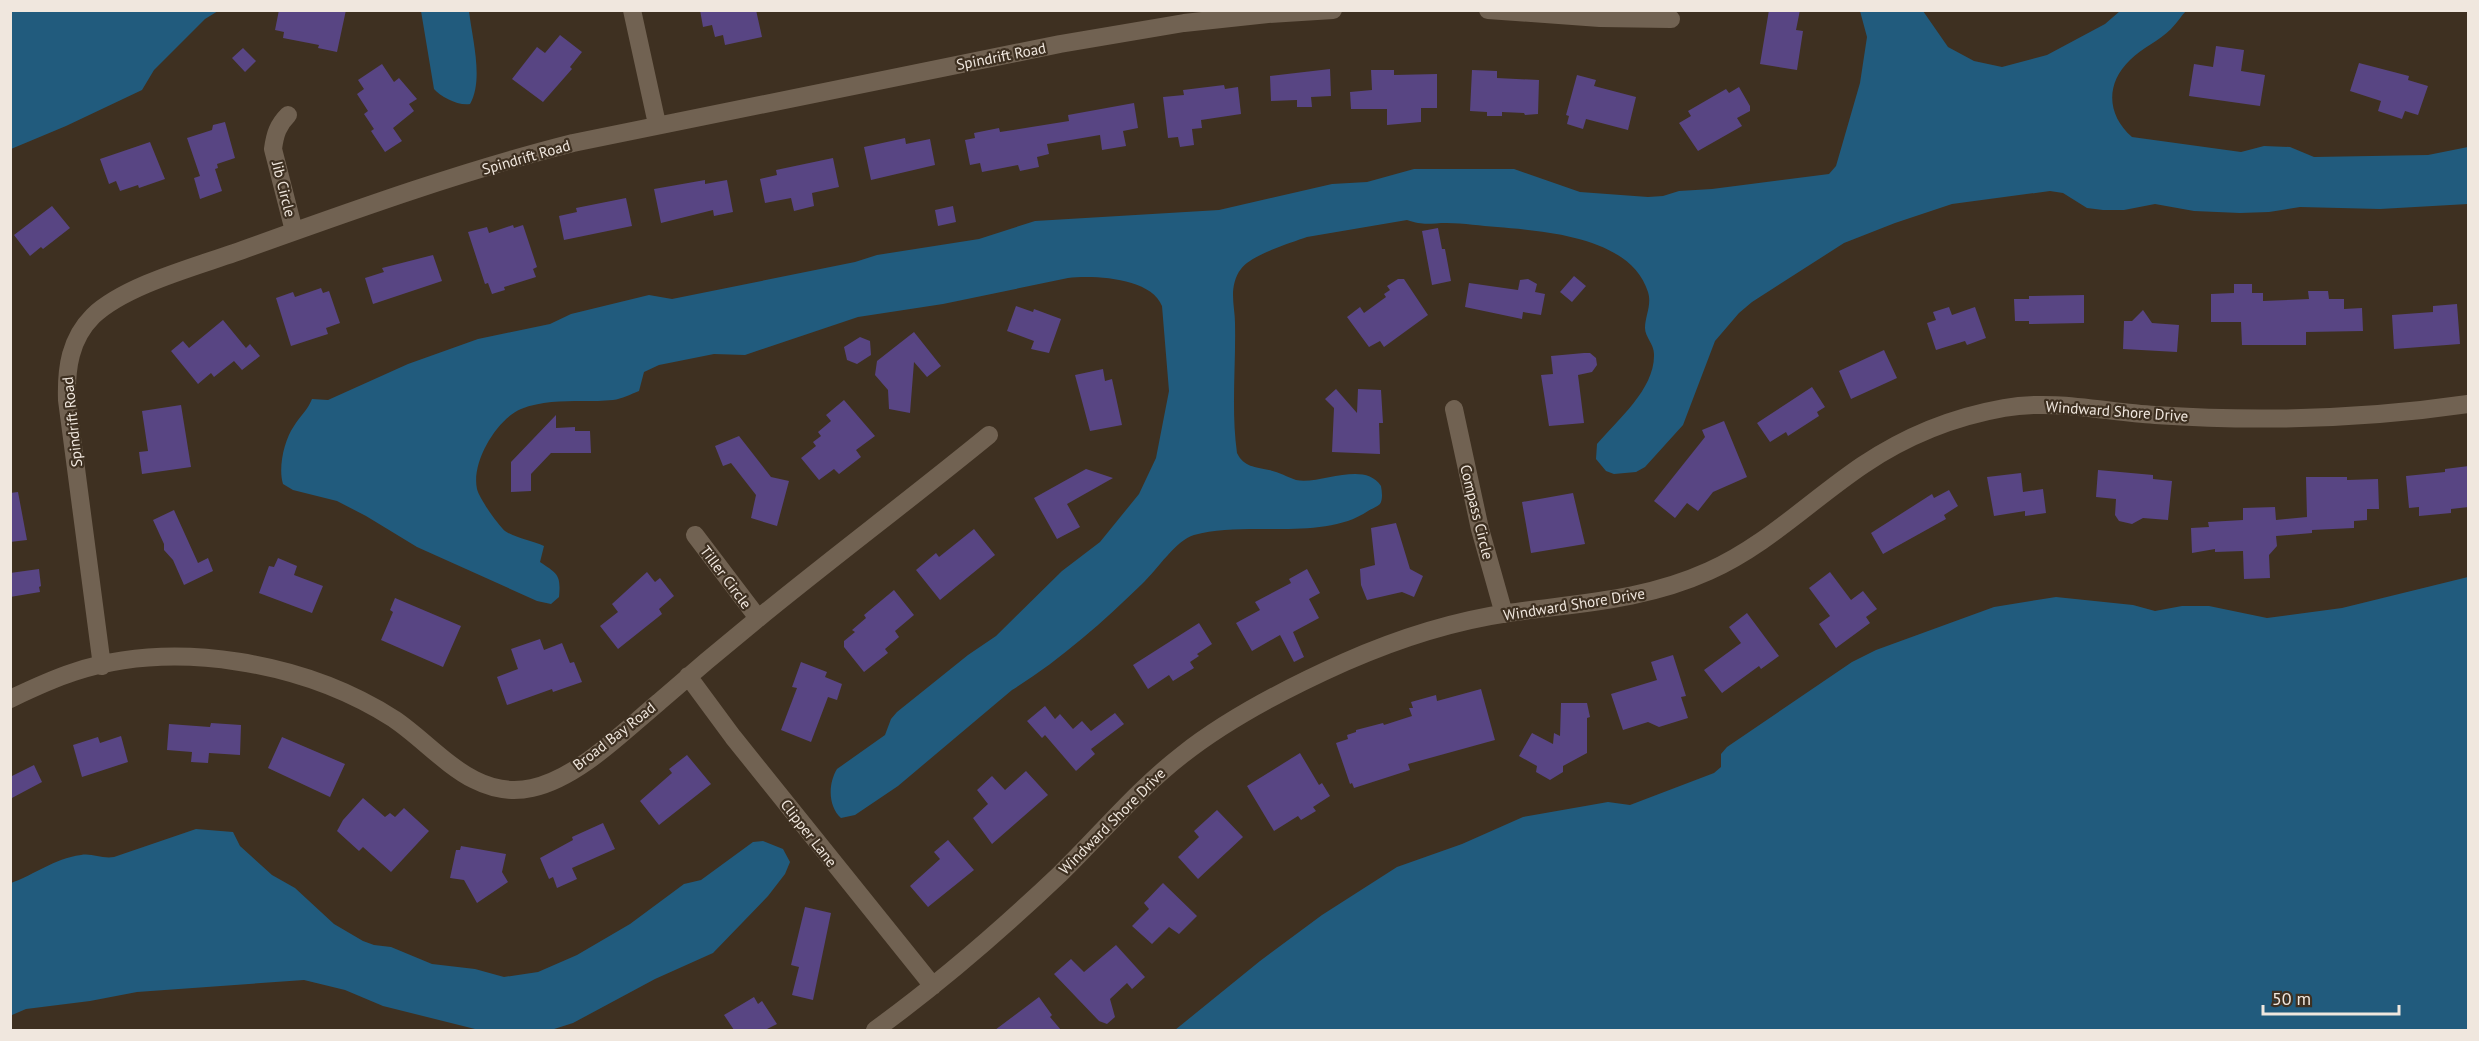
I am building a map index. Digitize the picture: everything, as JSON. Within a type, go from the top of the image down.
[{"type":"street","points":[[632,10],[657,124]]},
{"type":"street","name":"Spindrift Road","points":[[102,666],[67,400],[69,359],[76,340],[94,315],[109,303],[178,273],[294,231],[530,154],[657,124],[1060,44],[1184,23],[1333,10]]},
{"type":"street","points":[[1488,10],[1600,18],[1671,19]]},
{"type":"street","name":"Jib Circle","points":[[288,115],[275,135],[273,148],[294,231]]},
{"type":"street","name":"Windward Shore Drive","points":[[875,1030],[933,986],[1000,929],[1063,870],[1143,787],[1185,752],[1222,727],[1273,698],[1379,647],[1421,634],[1504,614],[1627,598],[1667,588],[1706,573],[1743,555],[1861,466],[1925,431],[1962,417],[2006,407],[2065,405],[2153,415],[2290,418],[2383,415],[2469,404]]},
{"type":"street","name":"Compass Circle","points":[[1454,409],[1480,529],[1504,614]]},
{"type":"street","name":"Broad Bay Road","points":[[10,699],[76,672],[102,666],[158,658],[241,661],[318,682],[362,701],[419,737],[462,774],[478,783],[497,789],[531,788],[552,782],[607,746],[758,618],[989,435]]},
{"type":"street","name":"Tiller Circle","points":[[695,535],[758,618]]},
{"type":"street","name":"Clipper Lane","points":[[688,676],[733,737],[933,986]]},
{"type":"water","points":[[11,10],[218,11],[205,19],[154,70],[142,90],[11,149]]},
{"type":"water","points":[[421,11],[469,11],[477,71],[474,94],[470,104],[460,104],[450,100],[434,89]]},
{"type":"water","points":[[1860,11],[1923,11],[1948,47],[1974,61],[2002,67],[2047,55],[2105,24],[2120,11],[2186,11],[2173,27],[2130,60],[2116,79],[2112,99],[2114,109],[2118,119],[2132,137],[2241,152],[2264,146],[2290,147],[2314,157],[2428,155],[2468,147],[2468,204],[2380,209],[2300,207],[2269,212],[2240,213],[2194,211],[2155,204],[2124,210],[2103,210],[2087,208],[2063,193],[2050,191],[1952,204],[1844,243],[1752,302],[1739,313],[1715,341],[1683,425],[1645,467],[1636,472],[1614,474],[1606,471],[1596,459],[1597,444],[1625,414],[1642,391],[1653,367],[1654,354],[1645,328],[1648,292],[1639,274],[1624,259],[1584,240],[1561,235],[1460,223],[1423,224],[1407,220],[1307,237],[1281,246],[1246,264],[1239,272],[1234,285],[1234,404],[1237,453],[1250,466],[1276,472],[1296,480],[1306,481],[1353,474],[1373,478],[1381,486],[1380,504],[1349,520],[1329,526],[1237,529],[1215,531],[1187,538],[1127,598],[1064,654],[1012,690],[898,786],[855,815],[841,818],[834,807],[831,795],[832,781],[837,769],[885,735],[891,719],[897,712],[968,655],[996,636],[1062,571],[1100,542],[1139,494],[1156,458],[1169,391],[1162,306],[1146,289],[1121,280],[1107,278],[1068,278],[943,304],[858,317],[745,355],[714,354],[659,365],[644,372],[639,391],[620,399],[544,403],[521,409],[503,422],[488,443],[478,467],[477,489],[489,511],[505,531],[544,546],[540,562],[559,579],[559,597],[551,604],[537,601],[417,547],[337,501],[293,490],[283,484],[282,462],[287,439],[312,399],[328,400],[408,364],[478,339],[550,324],[571,314],[649,295],[672,299],[855,262],[877,255],[979,239],[1035,221],[1219,210],[1332,184],[1367,182],[1414,169],[1514,169],[1580,192],[1648,197],[1663,196],[1679,191],[1829,174],[1836,166],[1860,83],[1867,37]]},
{"type":"water","points":[[2468,577],[2468,1030],[1175,1030],[1260,961],[1322,915],[1397,867],[1462,844],[1523,817],[1608,802],[1630,805],[1714,773],[1721,767],[1721,754],[1727,747],[1852,662],[1876,650],[1994,607],[2056,597],[2133,605],[2155,611],[2182,606],[2209,606],[2267,618],[2342,608]]},
{"type":"water","points":[[196,829],[233,832],[240,846],[272,875],[295,888],[334,924],[363,941],[391,947],[432,964],[475,969],[504,977],[538,972],[577,955],[630,924],[684,884],[701,880],[753,842],[763,841],[783,849],[790,862],[785,874],[768,896],[713,953],[655,979],[573,1023],[551,1030],[479,1030],[383,1006],[345,990],[304,980],[137,992],[26,1009],[12,1015],[11,1019],[11,883],[71,857],[85,855],[114,857]]},
{"type":"building","points":[[279,10],[346,10],[337,52],[318,48],[319,45],[283,38],[284,32],[275,30]]},
{"type":"building","points":[[700,10],[756,10],[762,37],[725,45],[723,35],[715,37],[712,25],[703,27]]},
{"type":"building","points":[[1769,10],[1800,10],[1796,30],[1803,31],[1797,70],[1760,64]]},
{"type":"building","points":[[560,35],[582,52],[570,67],[572,69],[543,102],[512,79],[537,47],[545,53]]},
{"type":"building","points":[[2216,46],[2244,50],[2241,71],[2265,75],[2260,106],[2189,96],[2194,64],[2213,67]]},
{"type":"building","points":[[243,48],[256,61],[245,72],[232,58]]},
{"type":"building","points":[[2359,63],[2409,76],[2408,80],[2428,86],[2418,115],[2405,111],[2402,119],[2378,111],[2381,101],[2350,91]]},
{"type":"building","points":[[382,64],[394,82],[399,78],[417,99],[409,104],[414,111],[393,128],[402,141],[385,152],[371,131],[374,129],[364,114],[368,111],[357,94],[364,89],[358,80]]},
{"type":"building","points":[[1330,69],[1331,96],[1311,97],[1312,107],[1297,107],[1297,100],[1271,101],[1270,76]]},
{"type":"building","points":[[1371,70],[1394,70],[1394,75],[1437,74],[1437,108],[1421,108],[1421,122],[1387,125],[1387,109],[1351,109],[1350,92],[1372,90]]},
{"type":"building","points":[[1472,70],[1497,71],[1497,78],[1539,80],[1538,114],[1502,112],[1502,116],[1487,116],[1487,112],[1470,111]]},
{"type":"building","points":[[1577,75],[1596,80],[1594,86],[1636,97],[1628,130],[1586,119],[1583,129],[1567,124],[1569,116],[1566,115]]},
{"type":"building","points":[[1224,85],[1225,89],[1238,87],[1241,114],[1201,120],[1202,128],[1192,129],[1194,145],[1180,147],[1178,137],[1168,138],[1163,97],[1184,95],[1183,90]]},
{"type":"building","points":[[1739,87],[1750,106],[1750,111],[1737,118],[1742,126],[1698,151],[1679,123],[1691,116],[1688,111],[1726,89],[1729,93]]},
{"type":"building","points":[[1134,103],[1138,128],[1123,131],[1126,146],[1102,150],[1100,135],[1047,144],[1049,154],[1037,157],[1039,167],[1020,171],[1018,165],[982,172],[980,163],[970,165],[965,140],[975,138],[974,133],[999,128],[1000,132],[1069,121],[1068,115]]},
{"type":"building","points":[[225,122],[235,158],[217,164],[218,168],[215,169],[222,191],[200,199],[194,178],[200,176],[187,138],[212,130],[213,125]]},
{"type":"building","points":[[905,138],[906,144],[930,139],[935,165],[871,180],[864,147]]},
{"type":"building","points":[[150,142],[165,179],[139,188],[138,185],[120,191],[116,181],[109,184],[100,159]]},
{"type":"building","points":[[833,158],[839,187],[812,193],[814,206],[794,211],[791,198],[765,203],[760,179],[777,175],[776,170]]},
{"type":"building","points":[[705,180],[705,184],[727,180],[733,212],[714,216],[713,210],[661,223],[654,189]]},
{"type":"building","points":[[626,198],[632,226],[564,240],[559,216],[577,212],[576,208]]},
{"type":"building","points":[[52,206],[70,228],[30,256],[14,235]]},
{"type":"building","points":[[953,206],[956,222],[938,226],[935,210]]},
{"type":"building","points":[[513,225],[514,228],[523,225],[537,267],[533,269],[536,277],[504,287],[505,290],[492,294],[488,283],[485,284],[468,232],[487,227],[489,233]]},
{"type":"building","points":[[1438,228],[1451,281],[1432,285],[1422,231]]},
{"type":"building","points":[[433,255],[442,281],[373,304],[365,278],[384,272],[382,268]]},
{"type":"building","points":[[1574,276],[1586,286],[1572,302],[1560,292]]},
{"type":"building","points":[[1398,279],[1404,279],[1428,315],[1384,347],[1380,341],[1369,347],[1347,317],[1360,307],[1364,313],[1386,297],[1384,294],[1390,290],[1387,286]]},
{"type":"building","points":[[1528,279],[1537,284],[1535,292],[1545,294],[1541,315],[1523,312],[1522,319],[1465,307],[1469,283],[1518,290],[1520,280]]},
{"type":"building","points":[[2234,284],[2252,284],[2252,293],[2263,293],[2263,301],[2309,299],[2308,291],[2328,291],[2329,299],[2344,299],[2344,309],[2362,308],[2363,331],[2306,332],[2306,345],[2242,345],[2241,322],[2211,322],[2211,294],[2234,293]]},
{"type":"building","points":[[321,288],[323,293],[329,291],[340,323],[326,328],[328,334],[291,346],[276,298],[293,292],[295,297]]},
{"type":"building","points":[[2084,295],[2084,323],[2029,324],[2029,321],[2015,321],[2014,299],[2029,299],[2029,296]]},
{"type":"building","points":[[2457,304],[2460,344],[2394,349],[2392,315],[2433,312],[2433,306]]},
{"type":"building","points":[[1016,306],[1033,312],[1034,309],[1061,319],[1049,353],[1031,349],[1034,341],[1007,331]]},
{"type":"building","points":[[1949,307],[1952,315],[1975,307],[1986,338],[1967,345],[1965,341],[1936,350],[1927,323],[1936,320],[1933,312]]},
{"type":"building","points":[[2143,310],[2152,323],[2179,325],[2177,352],[2123,349],[2124,321],[2132,321]]},
{"type":"building","points":[[223,320],[246,348],[250,344],[260,356],[242,370],[234,361],[214,377],[211,373],[198,384],[171,351],[183,341],[189,348]]},
{"type":"building","points":[[914,332],[941,366],[927,377],[914,362],[910,413],[889,409],[888,390],[875,375],[877,361]]},
{"type":"building","points":[[860,337],[870,341],[871,355],[857,364],[847,360],[844,347]]},
{"type":"building","points":[[1884,350],[1897,378],[1851,399],[1839,371]]},
{"type":"building","points":[[1590,353],[1596,358],[1597,365],[1592,372],[1578,375],[1584,423],[1549,426],[1541,375],[1553,374],[1551,356]]},
{"type":"building","points":[[1103,369],[1105,381],[1112,379],[1122,425],[1090,431],[1075,375]]},
{"type":"building","points":[[1812,387],[1825,407],[1817,412],[1819,416],[1788,436],[1786,432],[1770,442],[1757,423]]},
{"type":"building","points":[[1336,389],[1357,413],[1358,389],[1381,390],[1383,423],[1379,423],[1380,454],[1332,452],[1334,408],[1325,399]]},
{"type":"building","points":[[844,400],[875,436],[856,450],[861,457],[839,474],[834,469],[819,480],[801,458],[816,446],[813,442],[821,436],[818,432],[831,421],[826,415]]},
{"type":"building","points":[[181,405],[191,467],[142,474],[139,452],[148,451],[142,411]]},
{"type":"building","points":[[556,415],[556,428],[575,427],[575,431],[590,431],[591,453],[551,453],[531,474],[531,491],[511,492],[511,462]]},
{"type":"building","points":[[1724,421],[1747,477],[1713,492],[1698,511],[1687,503],[1675,518],[1654,501],[1705,437],[1702,430]]},
{"type":"building","points":[[739,436],[771,477],[789,481],[777,526],[751,518],[756,495],[731,463],[723,466],[715,446]]},
{"type":"building","points":[[2469,466],[2469,507],[2451,509],[2451,513],[2419,516],[2419,507],[2409,508],[2406,476],[2445,472],[2445,469]]},
{"type":"building","points":[[1086,469],[1113,478],[1067,504],[1080,527],[1057,539],[1034,498]]},
{"type":"building","points":[[2098,470],[2153,475],[2153,479],[2172,481],[2168,520],[2143,518],[2132,524],[2119,521],[2115,515],[2116,499],[2096,497]]},
{"type":"building","points":[[2021,473],[2023,492],[2043,489],[2046,513],[2025,516],[2025,511],[1994,516],[1987,477]]},
{"type":"building","points":[[2306,477],[2347,477],[2347,480],[2378,479],[2379,509],[2367,509],[2367,520],[2354,521],[2354,528],[2312,530],[2312,533],[2276,536],[2277,546],[2269,555],[2270,578],[2244,579],[2243,551],[2215,552],[2215,549],[2192,553],[2191,528],[2209,527],[2208,522],[2243,520],[2243,508],[2275,507],[2276,520],[2307,517]]},
{"type":"building","points":[[1949,490],[1958,506],[1944,515],[1946,519],[1883,554],[1871,533],[1932,494],[1934,498]]},
{"type":"building","points":[[18,492],[27,540],[10,542],[10,493]]},
{"type":"building","points":[[1573,493],[1585,544],[1531,553],[1522,502]]},
{"type":"building","points":[[174,510],[198,563],[208,558],[213,571],[184,585],[173,560],[164,550],[164,544],[153,520]]},
{"type":"building","points":[[1396,523],[1410,569],[1423,576],[1414,597],[1402,592],[1367,600],[1361,585],[1360,569],[1375,565],[1371,528]]},
{"type":"building","points":[[974,529],[995,555],[940,600],[916,570],[936,553],[939,557]]},
{"type":"building","points":[[278,558],[297,566],[294,575],[323,586],[312,613],[259,593],[269,566],[274,567]]},
{"type":"building","points":[[39,569],[40,592],[10,597],[10,573]]},
{"type":"building","points":[[1307,569],[1320,593],[1309,599],[1319,618],[1293,632],[1304,657],[1294,662],[1280,635],[1252,651],[1236,623],[1260,610],[1255,602],[1291,583],[1289,579]]},
{"type":"building","points":[[647,572],[655,582],[660,578],[674,596],[659,609],[662,614],[618,649],[600,626],[618,612],[612,604]]},
{"type":"building","points":[[1830,572],[1851,600],[1863,591],[1877,609],[1866,617],[1870,623],[1836,648],[1819,624],[1830,616],[1809,588]]},
{"type":"building","points":[[894,590],[914,615],[895,631],[899,637],[885,649],[888,653],[864,672],[844,647],[844,641],[855,632],[852,630],[866,618],[864,615]]},
{"type":"building","points":[[395,598],[461,626],[443,667],[381,640],[393,612],[390,610]]},
{"type":"building","points":[[1747,613],[1779,656],[1761,669],[1759,666],[1722,693],[1704,670],[1741,643],[1729,627]]},
{"type":"building","points":[[1199,623],[1212,644],[1190,662],[1194,668],[1173,681],[1169,675],[1148,689],[1133,665]]},
{"type":"building","points":[[540,639],[544,650],[562,643],[570,663],[574,662],[582,682],[553,692],[552,689],[507,705],[497,677],[518,669],[511,649]]},
{"type":"building","points":[[1673,655],[1686,696],[1681,697],[1688,718],[1659,727],[1648,722],[1623,730],[1611,694],[1657,680],[1651,662]]},
{"type":"building","points":[[801,662],[827,672],[825,677],[842,684],[837,700],[828,697],[811,742],[781,730],[797,688],[792,687]]},
{"type":"building","points":[[1481,689],[1495,740],[1408,764],[1410,770],[1354,788],[1352,783],[1350,784],[1336,743],[1348,739],[1347,735],[1356,730],[1383,723],[1384,725],[1412,716],[1409,708],[1413,708],[1411,702],[1436,695],[1437,701]]},
{"type":"building","points":[[1561,703],[1587,703],[1590,717],[1587,718],[1587,753],[1563,766],[1563,772],[1550,780],[1536,772],[1537,766],[1519,756],[1532,733],[1553,744],[1554,733],[1560,736]]},
{"type":"building","points":[[1045,706],[1055,719],[1060,714],[1073,729],[1082,721],[1091,731],[1115,713],[1124,724],[1091,749],[1095,754],[1076,771],[1045,735],[1042,738],[1027,721]]},
{"type":"building","points":[[211,723],[241,725],[240,755],[209,753],[208,763],[191,762],[192,752],[167,750],[169,724],[210,727]]},
{"type":"building","points":[[121,736],[128,762],[82,777],[73,745],[98,737],[100,743]]},
{"type":"building","points":[[282,737],[345,764],[330,797],[268,768]]},
{"type":"building","points":[[1300,753],[1319,785],[1322,783],[1330,796],[1313,807],[1316,811],[1301,820],[1298,816],[1274,831],[1247,786]]},
{"type":"building","points":[[687,755],[711,784],[659,825],[640,801],[672,773],[669,769]]},
{"type":"building","points":[[34,765],[42,782],[10,799],[10,777]]},
{"type":"building","points":[[1026,771],[1048,795],[992,844],[973,818],[988,804],[977,790],[992,776],[1005,790]]},
{"type":"building","points":[[363,798],[385,817],[390,813],[395,817],[404,808],[429,831],[391,872],[363,847],[359,851],[337,831],[343,820]]},
{"type":"building","points":[[1217,810],[1243,837],[1198,879],[1178,857],[1199,837],[1194,831]]},
{"type":"building","points":[[603,823],[615,849],[572,868],[577,879],[557,888],[553,877],[549,879],[540,858],[573,840],[572,837]]},
{"type":"building","points":[[948,840],[974,870],[928,907],[910,886],[940,859],[934,852]]},
{"type":"building","points":[[461,846],[506,854],[502,872],[508,882],[477,903],[464,880],[450,878],[456,850],[460,850]]},
{"type":"building","points":[[1163,883],[1197,916],[1179,934],[1169,927],[1152,944],[1132,926],[1149,909],[1144,903]]},
{"type":"building","points":[[805,907],[831,913],[813,1000],[792,995],[799,967],[791,965]]},
{"type":"building","points":[[1116,945],[1145,977],[1132,989],[1127,983],[1110,999],[1115,1017],[1107,1024],[1099,1021],[1054,974],[1071,959],[1084,972]]},
{"type":"building","points":[[754,997],[758,1004],[762,1001],[777,1024],[765,1030],[734,1030],[724,1015]]},
{"type":"building","points":[[1039,997],[1052,1015],[1050,1017],[1061,1030],[995,1030]]}]
